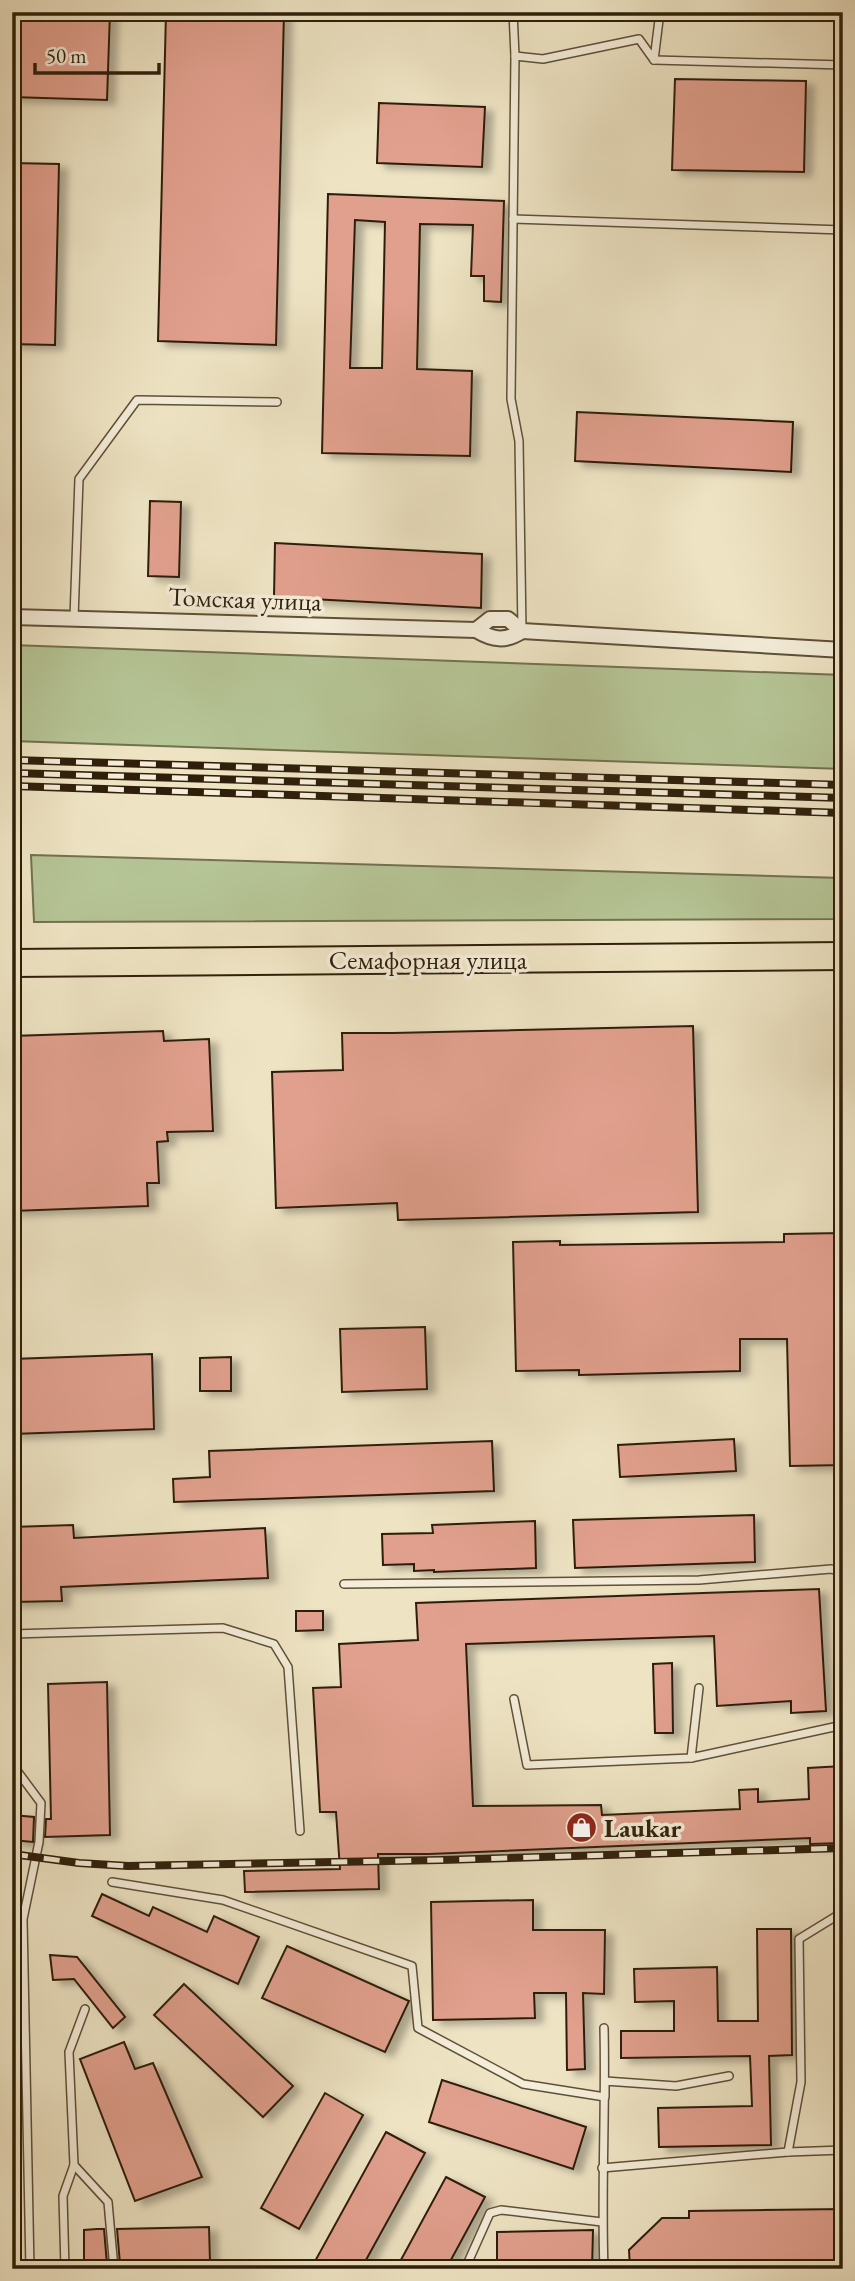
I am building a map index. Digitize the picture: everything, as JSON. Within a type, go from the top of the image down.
[{"type":"highway","name":"Семафорная улица","points":[[12,963],[843,957]]},
{"type":"street","name":"Томская улица","points":[[12,617],[476,630],[490,619],[508,619],[522,631],[843,650]]},
{"type":"lane","points":[[513,12],[515,56],[511,399],[519,441],[522,631]]},
{"type":"lane","points":[[654,60],[660,12]]},
{"type":"lane","points":[[515,56],[543,59],[639,39],[654,60]]},
{"type":"lane","points":[[654,60],[843,65]]},
{"type":"lane","points":[[513,219],[843,230]]},
{"type":"lane","points":[[74,618],[79,479],[137,400],[277,402]]},
{"type":"lane","points":[[344,1584],[699,1580],[831,1569],[843,1572]]},
{"type":"lane","points":[[12,1634],[223,1629],[274,1644],[288,1667],[300,1831]]},
{"type":"lane","points":[[691,1758],[699,1688]]},
{"type":"lane","points":[[513,1699],[527,1765],[691,1758],[843,1725]]},
{"type":"lane","points":[[12,1764],[41,1803],[40,1842],[23,1919],[30,2269]]},
{"type":"lane","points":[[112,1882],[223,1900],[412,1966],[418,2028],[523,2084],[605,2097]]},
{"type":"lane","points":[[788,2152],[801,2082],[799,1939],[843,1912]]},
{"type":"lane","points":[[65,2269],[62,2196],[74,2165],[69,2052],[85,2009]]},
{"type":"lane","points":[[604,2028],[604,2269]]},
{"type":"lane","points":[[605,2081],[676,2086],[729,2076]]},
{"type":"lane","points":[[602,2168],[788,2152],[843,2150]]},
{"type":"lane","points":[[74,2165],[108,2202],[114,2269]]},
{"type":"lane","points":[[465,2269],[490,2213],[501,2210],[602,2222]]},
{"type":"green space","points":[[12,645],[843,675],[843,769],[12,741]]},
{"type":"green space","points":[[31,855],[843,878],[843,919],[34,922]]},
{"type":"building","points":[[12,12],[110,12],[107,100],[12,97]]},
{"type":"building","points":[[166,12],[284,12],[276,345],[158,341]]},
{"type":"building","points":[[675,79],[806,81],[804,172],[672,170]]},
{"type":"building","points":[[379,103],[485,107],[482,167],[377,163]]},
{"type":"building","points":[[12,163],[59,164],[55,345],[12,344]]},
{"type":"building","points":[[328,194],[504,201],[501,302],[484,301],[484,276],[471,276],[473,225],[420,224],[417,369],[472,371],[470,456],[322,453]],"holes":[[[355,220],[385,222],[382,368],[350,368]]]},
{"type":"building","points":[[577,412],[793,422],[791,472],[575,461]]},
{"type":"building","points":[[150,501],[181,502],[179,577],[148,576]]},
{"type":"building","points":[[275,543],[482,554],[481,608],[274,597]]},
{"type":"building","points":[[693,1026],[698,1212],[398,1220],[397,1203],[276,1208],[272,1072],[343,1070],[342,1033]]},
{"type":"building","points":[[163,1031],[164,1041],[209,1039],[213,1131],[167,1132],[168,1141],[157,1142],[159,1183],[147,1183],[148,1206],[12,1211],[12,1036]]},
{"type":"building","points":[[843,1233],[843,1465],[790,1466],[787,1339],[740,1339],[740,1371],[579,1375],[579,1370],[516,1371],[513,1242],[560,1241],[560,1245],[784,1242],[784,1234]]},
{"type":"building","points":[[425,1327],[427,1389],[342,1392],[340,1329]]},
{"type":"building","points":[[152,1354],[154,1429],[12,1434],[12,1359]]},
{"type":"building","points":[[231,1357],[231,1391],[200,1391],[200,1358]]},
{"type":"building","points":[[734,1439],[736,1471],[620,1477],[618,1445]]},
{"type":"building","points":[[492,1441],[494,1491],[174,1502],[173,1479],[210,1477],[209,1451]]},
{"type":"building","points":[[754,1515],[755,1562],[575,1568],[573,1520]]},
{"type":"building","points":[[535,1521],[536,1568],[434,1572],[414,1571],[414,1564],[383,1565],[382,1534],[433,1533],[432,1525]]},
{"type":"building","points":[[73,1525],[74,1538],[265,1528],[268,1578],[61,1587],[62,1601],[12,1602],[12,1527]]},
{"type":"building","points":[[819,1589],[826,1711],[791,1713],[791,1701],[717,1706],[714,1636],[466,1644],[473,1806],[601,1805],[602,1815],[740,1809],[739,1790],[758,1789],[758,1802],[809,1799],[808,1768],[843,1766],[843,1843],[810,1844],[810,1838],[378,1854],[379,1889],[245,1892],[244,1871],[340,1869],[336,1812],[320,1812],[313,1688],[341,1687],[339,1644],[418,1640],[416,1603]]},
{"type":"building","points":[[296,1611],[323,1611],[323,1630],[296,1631]]},
{"type":"building","points":[[672,1663],[673,1733],[655,1733],[653,1664]]},
{"type":"building","points":[[107,1682],[110,1835],[45,1837],[46,1819],[51,1819],[48,1684]]},
{"type":"building","points":[[12,1815],[34,1817],[33,1842],[12,1840]]},
{"type":"building","points":[[102,1894],[149,1916],[153,1907],[207,1932],[214,1916],[259,1937],[238,1984],[92,1916]]},
{"type":"building","points":[[533,1900],[533,1930],[605,1930],[604,1994],[583,1993],[585,2069],[567,2070],[566,1993],[534,1993],[535,2018],[433,2020],[431,1902]]},
{"type":"building","points":[[757,1929],[791,1929],[792,2055],[769,2056],[771,2145],[659,2147],[658,2108],[752,2106],[750,2056],[621,2058],[621,2031],[674,2031],[674,2001],[635,2002],[634,1969],[717,1967],[718,2021],[758,2021]]},
{"type":"building","points":[[287,1946],[409,2001],[385,2052],[262,1998]]},
{"type":"building","points":[[50,1955],[77,1957],[125,2017],[113,2028],[74,1979],[53,1980]]},
{"type":"building","points":[[184,1984],[293,2086],[263,2117],[154,2015]]},
{"type":"building","points":[[124,2042],[135,2069],[153,2063],[202,2177],[135,2201],[80,2059]]},
{"type":"building","points":[[442,2080],[586,2127],[573,2169],[429,2122]]},
{"type":"building","points":[[325,2093],[363,2115],[299,2229],[261,2208]]},
{"type":"building","points":[[386,2132],[425,2153],[361,2269],[325,2269],[314,2263]]},
{"type":"building","points":[[446,2177],[485,2197],[446,2269],[396,2269]]},
{"type":"building","points":[[843,2209],[843,2269],[630,2269],[629,2250],[662,2218],[689,2218],[689,2211]]},
{"type":"building","points":[[209,2227],[210,2262],[180,2263],[180,2269],[158,2269],[158,2263],[120,2264],[117,2229]]},
{"type":"building","points":[[104,2229],[107,2265],[103,2265],[103,2269],[84,2269],[84,2230]]},
{"type":"building","points":[[593,2230],[592,2269],[497,2269],[497,2232]]},
{"type":"railway","points":[[12,760],[843,785]]},
{"type":"railway","points":[[12,773],[843,798]]},
{"type":"railway","points":[[12,786],[843,813]]},
{"type":"railway","points":[[12,1854],[128,1866],[843,1848]]},
{"type":"place","name":"Laukar","points":[[581,1828]]}]
